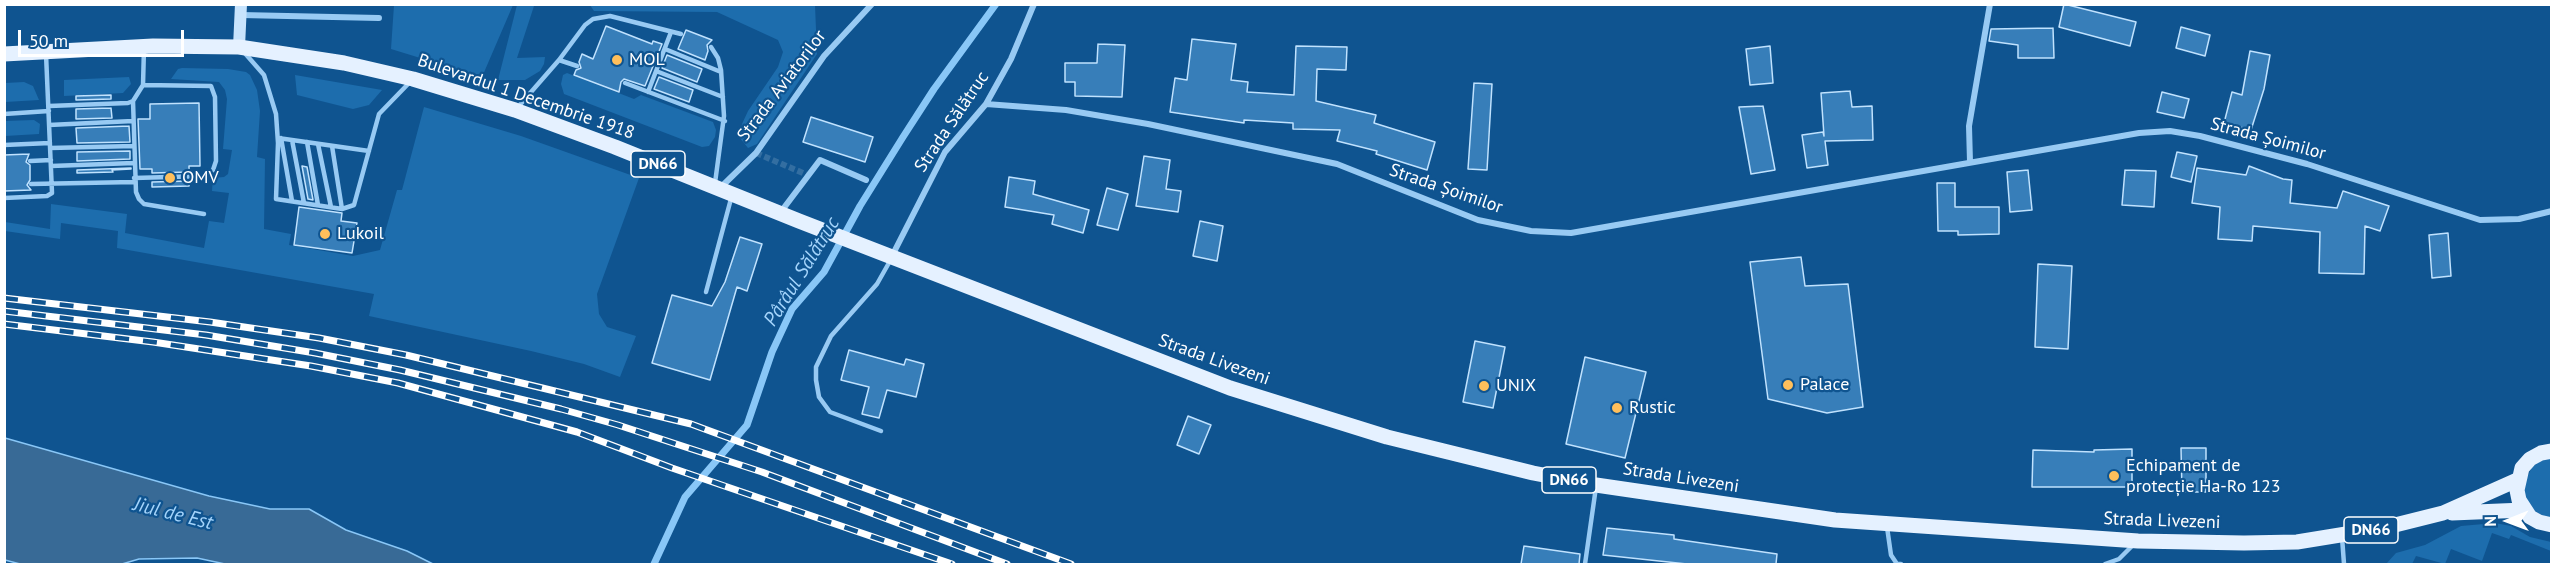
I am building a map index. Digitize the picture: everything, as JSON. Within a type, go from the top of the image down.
[{"type":"main road","name":"Bulevardul 1 Decembrie 1918","points":[[4,54],[144,47],[239,47],[345,63],[414,79],[515,110],[875,250]]},
{"type":"main road","name":"Strada Livezeni","points":[[875,250],[1164,364],[1294,409],[1455,454],[1596,485],[1818,518],[1887,525],[2138,541],[2268,543],[2342,536],[2443,513],[2524,510]]},
{"type":"main road","points":[[2552,451],[2541,453],[2530,459],[2522,468],[2517,480],[2519,500],[2524,510],[2539,522],[2552,525]]},
{"type":"main road","name":"Strada Livezeni","points":[[2443,513],[2517,480]]},
{"type":"street","name":"Strada Aviatorilor","points":[[722,189],[756,153],[824,57],[872,4]]},
{"type":"street","name":"Strada Sălătruc","points":[[892,256],[945,152],[986,104],[1011,59],[1034,4]]},
{"type":"street","points":[[1970,162],[1969,126],[1990,4]]},
{"type":"street","points":[[239,47],[241,10],[379,18]]},
{"type":"street","name":"Strada Șoimilor","points":[[986,104],[1066,110],[1148,124],[1338,164],[1478,220],[1531,231],[1571,233],[2139,133],[2170,131],[2200,136],[2307,164],[2480,220],[2519,219],[2552,211]]},
{"type":"street","points":[[780,213],[820,160],[866,180]]},
{"type":"lane","points":[[515,110],[559,60],[585,25],[593,19],[610,16],[681,34]]},
{"type":"lane","points":[[648,92],[671,32]]},
{"type":"lane","points":[[144,47],[143,85],[134,100],[134,180],[139,199],[144,204],[204,214]]},
{"type":"lane","points":[[239,47],[264,75],[276,114],[292,201]]},
{"type":"lane","points":[[706,291],[722,189],[724,121],[721,72],[718,58],[711,47]]},
{"type":"lane","points":[[664,49],[721,72]]},
{"type":"lane","points":[[4,198],[47,196],[52,193],[46,51]]},
{"type":"lane","points":[[559,60],[577,66]]},
{"type":"lane","points":[[656,71],[723,97]]},
{"type":"lane","points":[[279,138],[276,199],[342,209],[354,205],[358,200],[379,114],[414,79]]},
{"type":"lane","points":[[625,83],[724,121]]},
{"type":"lane","points":[[32,184],[205,176],[213,170],[216,161],[215,96],[211,86],[143,85]]},
{"type":"lane","points":[[4,114],[128,103],[134,100]]},
{"type":"lane","points":[[49,125],[134,121]]},
{"type":"lane","points":[[279,138],[369,151]]},
{"type":"lane","points":[[292,140],[304,203]]},
{"type":"lane","points":[[308,142],[318,205]]},
{"type":"lane","points":[[318,144],[331,207]]},
{"type":"lane","points":[[4,145],[134,146]]},
{"type":"lane","points":[[332,146],[342,209]]},
{"type":"lane","points":[[30,161],[134,163]]},
{"type":"lane","points":[[881,431],[830,412],[819,397],[816,368],[831,336],[877,284],[892,256]]},
{"type":"lane","points":[[1585,564],[1596,485]]},
{"type":"lane","points":[[1887,525],[1891,555],[1897,564],[1901,564]]},
{"type":"lane","points":[[2342,536],[2344,564]]},
{"type":"lane","points":[[2105,564],[2119,559],[2138,541]]},
{"type":"shaded area","points":[[394,5],[513,5],[482,77],[391,49]]},
{"type":"shaded area","points":[[517,5],[569,5],[534,6],[517,58],[545,57],[544,64],[540,71],[525,80],[498,80]]},
{"type":"shaded area","points":[[590,5],[815,5],[817,54],[757,144],[748,148],[740,138],[742,124],[748,111],[778,67],[783,52],[778,40],[717,12],[594,11]]},
{"type":"shaded area","points":[[178,69],[228,69],[246,72],[250,75],[257,90],[260,111],[257,157],[265,159],[264,229],[291,234],[289,245],[353,256],[380,250],[397,190],[402,190],[424,107],[521,136],[639,178],[597,294],[599,314],[607,327],[636,336],[620,377],[584,364],[531,351],[369,316],[374,294],[117,248],[118,231],[61,223],[60,239],[5,231],[5,222],[50,229],[51,204],[127,214],[125,233],[204,248],[209,221],[224,223],[229,193],[212,191],[213,178],[224,177],[228,174],[232,150],[223,149],[227,99],[225,90],[219,82],[171,79]]},
{"type":"shaded area","points":[[567,73],[634,99],[641,95],[713,122],[716,130],[715,137],[709,146],[702,147],[564,94],[561,84],[563,75]]},
{"type":"shaded area","points":[[295,75],[382,90],[369,105],[353,109],[297,95]]},
{"type":"shaded area","points":[[129,77],[131,84],[123,93],[64,96],[64,80]]},
{"type":"shaded area","points":[[24,82],[33,86],[39,100],[5,102],[5,83]]},
{"type":"shaded area","points":[[34,120],[40,124],[39,134],[5,136],[5,121]]},
{"type":"shaded area","points":[[2551,458],[2551,518],[2533,510],[2526,499],[2523,486],[2532,467],[2542,460]]},
{"type":"shaded area","points":[[2495,523],[2511,526],[2530,537],[2551,542],[2551,551],[2511,535],[2509,539],[2492,533],[2482,561],[2451,549],[2445,564],[2416,556],[2412,564],[2386,564],[2396,553],[2425,545],[2461,526]]},
{"type":"water","name":"Jiul de Est","points":[[5,438],[209,496],[270,509],[309,509],[346,530],[407,551],[433,564],[225,564],[197,558],[139,559],[122,564],[20,564],[5,560]]},
{"type":"building","points":[[2064,4],[2136,22],[2130,46],[2059,27]]},
{"type":"building","name":"MOL","points":[[606,26],[652,44],[653,41],[662,44],[645,86],[624,79],[619,92],[574,75],[576,70],[581,68],[579,62],[582,54],[593,59]]},
{"type":"building","points":[[2181,27],[2210,35],[2205,56],[2176,48]]},
{"type":"building","points":[[2053,28],[2054,58],[2018,58],[2018,45],[1989,41],[1991,29]]},
{"type":"building","points":[[686,30],[712,40],[707,45],[705,60],[678,49]]},
{"type":"building","points":[[1192,39],[1236,44],[1231,80],[1248,82],[1247,92],[1294,95],[1296,46],[1347,47],[1346,70],[1317,69],[1316,101],[1376,115],[1374,123],[1435,142],[1427,170],[1376,154],[1377,151],[1337,141],[1340,130],[1293,129],[1293,123],[1244,120],[1244,123],[1170,112],[1175,78],[1187,80]]},
{"type":"building","points":[[1098,44],[1125,45],[1122,97],[1075,96],[1075,82],[1065,82],[1065,63],[1097,63]]},
{"type":"building","points":[[1770,46],[1773,83],[1750,85],[1746,49]]},
{"type":"building","points":[[2250,51],[2270,55],[2264,89],[2251,130],[2224,123],[2232,92],[2242,95]]},
{"type":"building","points":[[667,55],[702,69],[697,82],[662,68]]},
{"type":"building","points":[[659,77],[693,90],[689,102],[654,89]]},
{"type":"building","points":[[1474,83],[1492,84],[1487,170],[1468,169]]},
{"type":"building","points":[[1850,91],[1852,107],[1872,106],[1873,140],[1825,141],[1828,165],[1807,168],[1802,135],[1823,132],[1824,136],[1821,93]]},
{"type":"building","points":[[2162,92],[2189,99],[2184,118],[2157,112]]},
{"type":"building","points":[[111,95],[111,99],[76,100],[76,96]]},
{"type":"building","name":"OMV","points":[[199,103],[200,166],[189,166],[189,172],[152,173],[152,169],[140,169],[138,119],[150,119],[150,104]]},
{"type":"building","points":[[1763,106],[1775,170],[1751,174],[1739,107]]},
{"type":"building","points":[[111,108],[112,118],[76,119],[76,109]]},
{"type":"building","points":[[811,117],[873,137],[865,162],[803,142]]},
{"type":"building","points":[[129,126],[130,142],[77,143],[76,128]]},
{"type":"building","points":[[130,151],[130,159],[77,161],[77,152]]},
{"type":"building","points":[[2177,152],[2197,156],[2191,182],[2171,177]]},
{"type":"building","points":[[29,154],[26,162],[30,165],[30,180],[27,185],[31,190],[4,191],[4,155]]},
{"type":"building","points":[[1144,156],[1170,160],[1166,189],[1181,191],[1178,212],[1136,206]]},
{"type":"building","points":[[302,166],[307,167],[313,200],[308,199]]},
{"type":"building","points":[[2249,166],[2283,179],[2292,180],[2290,203],[2337,208],[2343,191],[2389,206],[2380,231],[2365,226],[2364,274],[2319,273],[2320,232],[2253,226],[2252,241],[2218,239],[2220,207],[2192,203],[2197,168],[2246,175]]},
{"type":"building","points":[[131,168],[112,170],[113,172],[77,173],[77,170]]},
{"type":"building","points":[[2028,170],[2032,210],[2010,212],[2007,172]]},
{"type":"building","points":[[2125,170],[2156,171],[2154,207],[2122,205]]},
{"type":"building","points":[[1009,177],[1035,181],[1033,194],[1089,210],[1083,233],[1052,224],[1054,215],[1005,207]]},
{"type":"building","points":[[189,181],[189,186],[152,187],[152,182]]},
{"type":"building","points":[[1937,183],[1955,183],[1955,207],[1999,207],[1999,234],[1958,235],[1958,231],[1938,231]]},
{"type":"building","points":[[1107,188],[1128,194],[1118,230],[1097,225]]},
{"type":"building","name":"Lukoil","points":[[299,207],[342,213],[341,221],[357,223],[352,253],[294,245]]},
{"type":"building","points":[[1200,221],[1223,226],[1217,261],[1193,256]]},
{"type":"building","points":[[2448,233],[2451,276],[2432,278],[2429,235]]},
{"type":"building","points":[[740,237],[762,244],[747,291],[737,287],[710,380],[652,363],[672,295],[712,306],[725,282]]},
{"type":"building","points":[[1801,257],[1805,286],[1848,284],[1863,407],[1827,413],[1768,399],[1750,262]]},
{"type":"building","points":[[2038,264],[2072,266],[2068,349],[2035,347]]},
{"type":"building","points":[[1475,341],[1505,347],[1493,408],[1463,402]]},
{"type":"building","points":[[849,350],[904,365],[906,359],[924,364],[916,397],[887,390],[879,418],[862,414],[869,387],[841,380]]},
{"type":"building","points":[[1585,357],[1646,372],[1625,458],[1566,444]]},
{"type":"building","points":[[1188,416],[1211,425],[1199,454],[1177,445]]},
{"type":"building","points":[[2181,448],[2206,448],[2206,492],[2182,492]]},
{"type":"building","points":[[2132,449],[2132,487],[2032,487],[2033,450],[2094,452],[2094,450]]},
{"type":"building","points":[[1607,528],[1674,535],[1674,539],[1777,554],[1776,564],[1687,564],[1603,555]]},
{"type":"building","points":[[1524,546],[1580,554],[1579,564],[1521,564]]},
{"type":"waterway","name":"Pârâul Sălătruc","points":[[654,564],[685,497],[747,425],[772,352],[792,309],[824,272],[860,206],[903,137],[934,89],[996,4]]},
{"type":"tunnel","points":[[756,153],[810,176]]},
{"type":"railway","points":[[4,298],[210,322],[319,338],[406,355],[691,424],[1071,564]]},
{"type":"railway","points":[[4,311],[206,335],[315,353],[400,370],[561,409],[762,472],[1007,564]]},
{"type":"railway","points":[[4,324],[153,342],[311,366],[398,383],[577,432],[672,468],[952,564]]},
{"type":"place","name":"MOL","points":[[617,60]]},
{"type":"place","name":"OMV","points":[[170,178]]},
{"type":"place","name":"Lukoil","points":[[325,234]]},
{"type":"place","name":"Palace","points":[[1788,385]]},
{"type":"place","name":"UNIX","points":[[1484,386]]},
{"type":"place","name":"Rustic","points":[[1617,408]]},
{"type":"place","name":"Echipament de protecție Ha-Ro 123","points":[[2114,476]]}]
